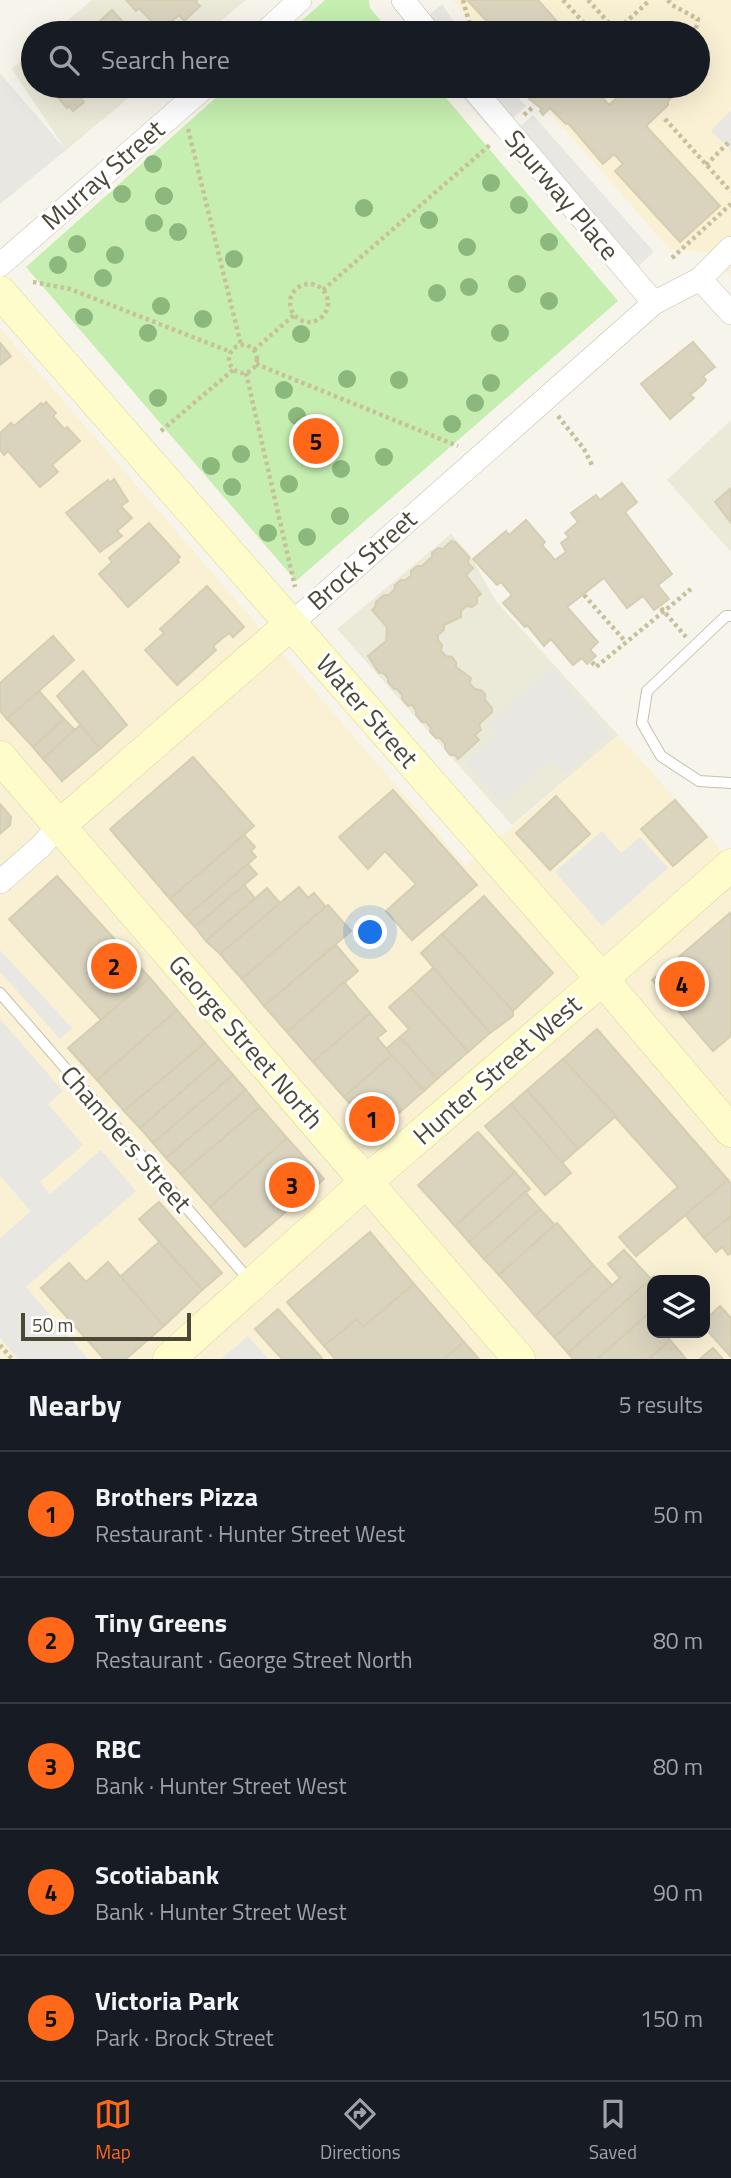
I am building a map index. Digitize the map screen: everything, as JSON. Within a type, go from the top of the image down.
[{"type":"main road","name":"Water Street","points":[[0,292],[602,979],[731,1131]]},
{"type":"main road","name":"Brock Street","points":[[60,826],[290,624]]},
{"type":"main road","name":"George Street North","points":[[0,757],[519,1359]]},
{"type":"main road","name":"Hunter Street West","points":[[169,1359],[366,1182],[731,865]]},
{"type":"street","points":[[277,21],[300,0]]},
{"type":"street","points":[[403,0],[420,21]]},
{"type":"street","name":"Murray Street","points":[[0,265],[193,98]]},
{"type":"street","name":"Spurway Place","points":[[481,98],[654,303]]},
{"type":"street","name":"Brock Street","points":[[290,624],[654,303],[700,279],[731,248]]},
{"type":"street","points":[[700,279],[731,313]]},
{"type":"street","name":"Brock Street","points":[[0,882],[60,826]]},
{"type":"lane","points":[[731,616],[726,616],[647,691],[642,723],[661,756],[699,781],[731,783]]},
{"type":"lane","name":"Chambers Street","points":[[0,993],[254,1285]]},
{"type":"path","points":[[463,0],[469,21]]},
{"type":"path","points":[[563,0],[582,21]]},
{"type":"path","points":[[588,0],[606,21]]},
{"type":"path","points":[[628,21],[650,0]]},
{"type":"path","points":[[668,0],[698,21]]},
{"type":"path","points":[[183,107],[241,345]]},
{"type":"path","points":[[665,119],[731,192]]},
{"type":"path","points":[[706,165],[731,142]]},
{"type":"path","points":[[323,290],[485,149]]},
{"type":"path","points":[[672,258],[731,204]]},
{"type":"path","points":[[33,282],[70,289],[230,352]]},
{"type":"path","points":[[305,285],[315,285],[323,290],[328,299],[322,318],[312,322],[302,321],[294,315],[290,306],[291,297],[297,289],[305,285]]},
{"type":"path","points":[[254,350],[294,315]]},
{"type":"path","points":[[241,345],[254,350],[257,357],[256,364],[241,374],[233,370],[228,361],[230,352],[241,345]]},
{"type":"path","points":[[256,364],[458,446]]},
{"type":"path","points":[[161,430],[233,370]]},
{"type":"path","points":[[246,373],[295,589]]},
{"type":"path","points":[[544,399],[584,449],[592,465]]},
{"type":"path","points":[[592,662],[596,667],[625,640],[691,589]]},
{"type":"path","points":[[584,595],[625,640]]},
{"type":"path","points":[[663,610],[694,646]]},
{"type":"path","points":[[0,1345],[12,1359]]},
{"type":"shaded area","points":[[92,0],[246,0],[221,21],[67,21]]},
{"type":"shaded area","points":[[453,0],[731,0],[731,277],[709,253],[669,249],[537,98],[710,98],[710,21],[471,21]]},
{"type":"shaded area","points":[[442,4],[454,21],[422,21]]},
{"type":"shaded area","points":[[21,61],[21,82],[12,69]]},
{"type":"shaded area","points":[[0,73],[66,150],[0,204]]},
{"type":"shaded area","points":[[31,98],[129,98],[66,150]]},
{"type":"shaded area","points":[[463,98],[518,98],[526,106],[495,135]]},
{"type":"shaded area","points":[[731,110],[731,151],[711,131]]},
{"type":"shaded area","points":[[533,115],[654,252],[621,282],[502,143]]},
{"type":"shaded area","points":[[0,327],[466,866],[618,735],[712,838],[731,866],[731,1359],[0,1359]]},
{"type":"shaded area","points":[[731,420],[731,552],[667,480]]},
{"type":"shaded area","points":[[451,534],[470,555],[496,601],[618,735],[512,825],[337,629]]},
{"type":"shaded area","points":[[552,668],[610,735],[565,773],[552,759],[501,803],[466,762],[498,735],[489,723]]},
{"type":"shaded area","points":[[602,831],[621,853],[640,837],[668,868],[602,926],[555,872]]},
{"type":"shaded area","points":[[0,950],[72,1028],[60,1039],[0,972]]},
{"type":"shaded area","points":[[0,1019],[63,1091],[48,1104],[83,1145],[40,1182],[50,1194],[101,1150],[136,1191],[26,1287],[88,1359],[18,1359],[0,1338],[0,1238],[31,1211],[0,1176]]},
{"type":"shaded area","points":[[248,1336],[268,1359],[221,1359]]},
{"type":"green space","points":[[325,0],[369,0],[370,8],[381,21],[301,21]]},
{"type":"green space","points":[[216,98],[446,98],[618,301],[296,581],[26,267]]},
{"type":"building","points":[[126,0],[197,0],[200,6],[184,21],[179,15],[172,21],[151,21],[139,8],[136,11]]},
{"type":"building","points":[[467,0],[538,0],[557,21],[486,21]]},
{"type":"building","points":[[112,10],[122,21],[100,21]]},
{"type":"building","points":[[58,98],[81,98],[84,102],[73,111],[69,106],[67,108]]},
{"type":"building","points":[[603,98],[609,105],[617,98],[671,98],[668,105],[646,126],[720,206],[680,242],[615,171],[623,164],[614,154],[603,164],[568,123],[550,108],[543,115],[540,111],[542,109],[529,99]]},
{"type":"building","points":[[693,342],[715,367],[703,376],[706,380],[690,395],[694,398],[670,419],[641,384]]},
{"type":"building","points":[[0,343],[11,356],[0,365]]},
{"type":"building","points":[[46,402],[56,413],[53,416],[64,429],[67,427],[80,441],[52,465],[58,472],[40,487],[8,451],[4,455],[0,450],[0,433],[11,423],[14,426],[41,403],[43,405]]},
{"type":"building","points":[[114,479],[128,501],[121,506],[132,518],[117,531],[122,536],[100,552],[66,513],[108,480],[110,483]]},
{"type":"building","points":[[622,483],[637,502],[625,512],[672,574],[658,585],[669,599],[654,610],[643,596],[627,608],[604,578],[567,607],[598,642],[590,650],[596,656],[587,664],[582,658],[573,665],[551,639],[544,646],[527,625],[525,627],[503,603],[512,595],[501,582],[497,585],[473,559],[506,531],[509,535],[526,520],[545,542],[542,545],[555,560],[566,552],[561,543],[569,537],[565,533],[578,522],[571,513],[596,495],[600,500]]},
{"type":"building","points":[[731,488],[731,523],[715,502]]},
{"type":"building","points":[[149,523],[180,557],[177,560],[179,562],[128,607],[99,574],[112,562],[109,558]]},
{"type":"building","points":[[451,541],[469,557],[468,563],[473,568],[466,575],[481,594],[477,597],[477,603],[472,607],[466,606],[461,611],[461,617],[444,625],[438,640],[442,645],[441,651],[452,657],[456,667],[471,678],[470,684],[485,694],[485,700],[492,708],[492,712],[479,724],[481,730],[475,735],[479,740],[458,759],[455,755],[450,755],[445,744],[430,732],[431,728],[416,715],[412,705],[408,706],[397,689],[388,682],[388,678],[379,673],[368,656],[386,641],[387,627],[372,610],[376,602],[384,595],[389,595],[401,580],[411,576],[411,571],[422,566],[438,548],[443,549]]},
{"type":"building","points":[[207,586],[244,627],[233,637],[229,633],[213,646],[216,650],[177,685],[145,650],[164,633],[160,629]]},
{"type":"building","points":[[53,636],[74,660],[7,719],[0,711],[0,683]]},
{"type":"building","points":[[83,671],[127,725],[100,749],[57,696]]},
{"type":"building","points":[[39,691],[64,719],[33,747],[7,719]]},
{"type":"building","points":[[64,719],[75,730],[43,759],[33,747]]},
{"type":"building","points":[[80,725],[100,749],[62,781],[43,759]]},
{"type":"building","points":[[193,757],[254,826],[170,899],[110,829]]},
{"type":"building","points":[[393,790],[477,885],[412,940],[386,911],[416,884],[385,851],[368,869],[339,837]]},
{"type":"building","points":[[556,796],[590,834],[550,870],[516,833]]},
{"type":"building","points":[[675,800],[707,837],[673,866],[641,829]]},
{"type":"building","points":[[0,804],[11,817],[10,825],[0,834]]},
{"type":"building","points":[[244,835],[255,847],[251,851],[256,857],[186,917],[170,899]]},
{"type":"building","points":[[248,864],[257,874],[195,927],[186,917]]},
{"type":"building","points":[[57,876],[150,978],[101,1020],[9,919]]},
{"type":"building","points":[[244,885],[255,898],[206,941],[195,927]]},
{"type":"building","points":[[299,887],[308,898],[314,893],[326,907],[242,979],[220,954]]},
{"type":"building","points":[[267,888],[280,903],[220,954],[206,941]]},
{"type":"building","points":[[484,896],[553,973],[513,1011],[442,934]]},
{"type":"building","points":[[328,905],[351,931],[264,1006],[242,979]]},
{"type":"building","points":[[731,912],[731,1036],[713,1051],[652,980]]},
{"type":"building","points":[[442,934],[513,1011],[513,1016],[490,1033],[421,953]]},
{"type":"building","points":[[336,945],[358,971],[287,1032],[264,1006]]},
{"type":"building","points":[[433,968],[490,1033],[468,1052],[411,988]]},
{"type":"building","points":[[150,978],[177,1010],[97,1080],[68,1048]]},
{"type":"building","points":[[344,982],[370,1013],[313,1062],[287,1032]]},
{"type":"building","points":[[411,988],[468,1052],[437,1079],[400,1037],[409,1029],[389,1007]]},
{"type":"building","points":[[177,1010],[205,1043],[124,1111],[97,1080]]},
{"type":"building","points":[[370,1013],[386,1031],[377,1038],[392,1055],[344,1097],[313,1062]]},
{"type":"building","points":[[597,1029],[728,1180],[636,1256],[619,1237],[678,1187],[563,1059]]},
{"type":"building","points":[[400,1037],[437,1079],[424,1091],[386,1049]]},
{"type":"building","points":[[205,1043],[219,1059],[140,1128],[124,1111]]},
{"type":"building","points":[[392,1055],[424,1091],[376,1133],[344,1097]]},
{"type":"building","points":[[219,1059],[233,1075],[153,1143],[140,1128]]},
{"type":"building","points":[[563,1059],[616,1116],[578,1149],[527,1090]]},
{"type":"building","points":[[233,1075],[246,1090],[166,1158],[153,1143]]},
{"type":"building","points":[[246,1090],[260,1107],[181,1174],[166,1158]]},
{"type":"building","points":[[527,1090],[578,1149],[562,1163],[511,1104]]},
{"type":"building","points":[[511,1104],[571,1173],[545,1195],[485,1126]]},
{"type":"building","points":[[260,1107],[287,1138],[210,1207],[181,1174]]},
{"type":"building","points":[[478,1132],[515,1172],[455,1226],[418,1185]]},
{"type":"building","points":[[287,1138],[324,1179],[245,1247],[210,1207]]},
{"type":"building","points":[[515,1172],[530,1189],[469,1242],[455,1226]]},
{"type":"building","points":[[728,1180],[731,1184],[731,1216],[704,1238],[685,1215]]},
{"type":"building","points":[[525,1192],[540,1209],[484,1259],[469,1242]]},
{"type":"building","points":[[159,1202],[222,1273],[202,1290],[139,1219]]},
{"type":"building","points":[[540,1209],[555,1225],[499,1275],[484,1259]]},
{"type":"building","points":[[731,1216],[731,1253],[728,1255],[722,1247],[716,1252],[704,1238]]},
{"type":"building","points":[[557,1223],[593,1265],[535,1316],[499,1275]]},
{"type":"building","points":[[370,1232],[414,1284],[363,1327],[357,1319],[324,1346],[287,1302]]},
{"type":"building","points":[[159,1242],[202,1290],[164,1326],[120,1277]]},
{"type":"building","points":[[624,1250],[647,1275],[647,1283],[568,1353],[554,1337],[620,1278],[608,1264]]},
{"type":"building","points":[[108,1262],[164,1326],[126,1359],[104,1359],[41,1288],[69,1263],[86,1282]]},
{"type":"building","points":[[593,1265],[612,1285],[554,1337],[535,1316]]},
{"type":"building","points":[[647,1282],[647,1315],[597,1359],[573,1359],[568,1353]]},
{"type":"building","points":[[414,1284],[464,1342],[444,1359],[335,1359],[324,1346],[357,1319],[363,1327]]},
{"type":"building","points":[[720,1306],[731,1318],[731,1357],[710,1334],[710,1315]]},
{"type":"building","points":[[278,1309],[321,1359],[282,1359],[255,1329]]},
{"type":"building","points":[[647,1315],[647,1338],[670,1340],[649,1359],[597,1359]]},
{"type":"building","points":[[670,1340],[686,1359],[649,1359]]},
{"type":"building","points":[[464,1342],[479,1359],[444,1359]]},
{"type":"building","points":[[713,1348],[723,1359],[700,1359]]},
{"type":"place","name":"Victoria Park","points":[[316,441]]},
{"type":"place","name":"Tiny Greens","points":[[114,966]]},
{"type":"place","name":"Scotiabank","points":[[682,984]]},
{"type":"place","name":"Brothers Pizza","points":[[372,1119]]},
{"type":"place","name":"RBC","points":[[292,1185]]}]
